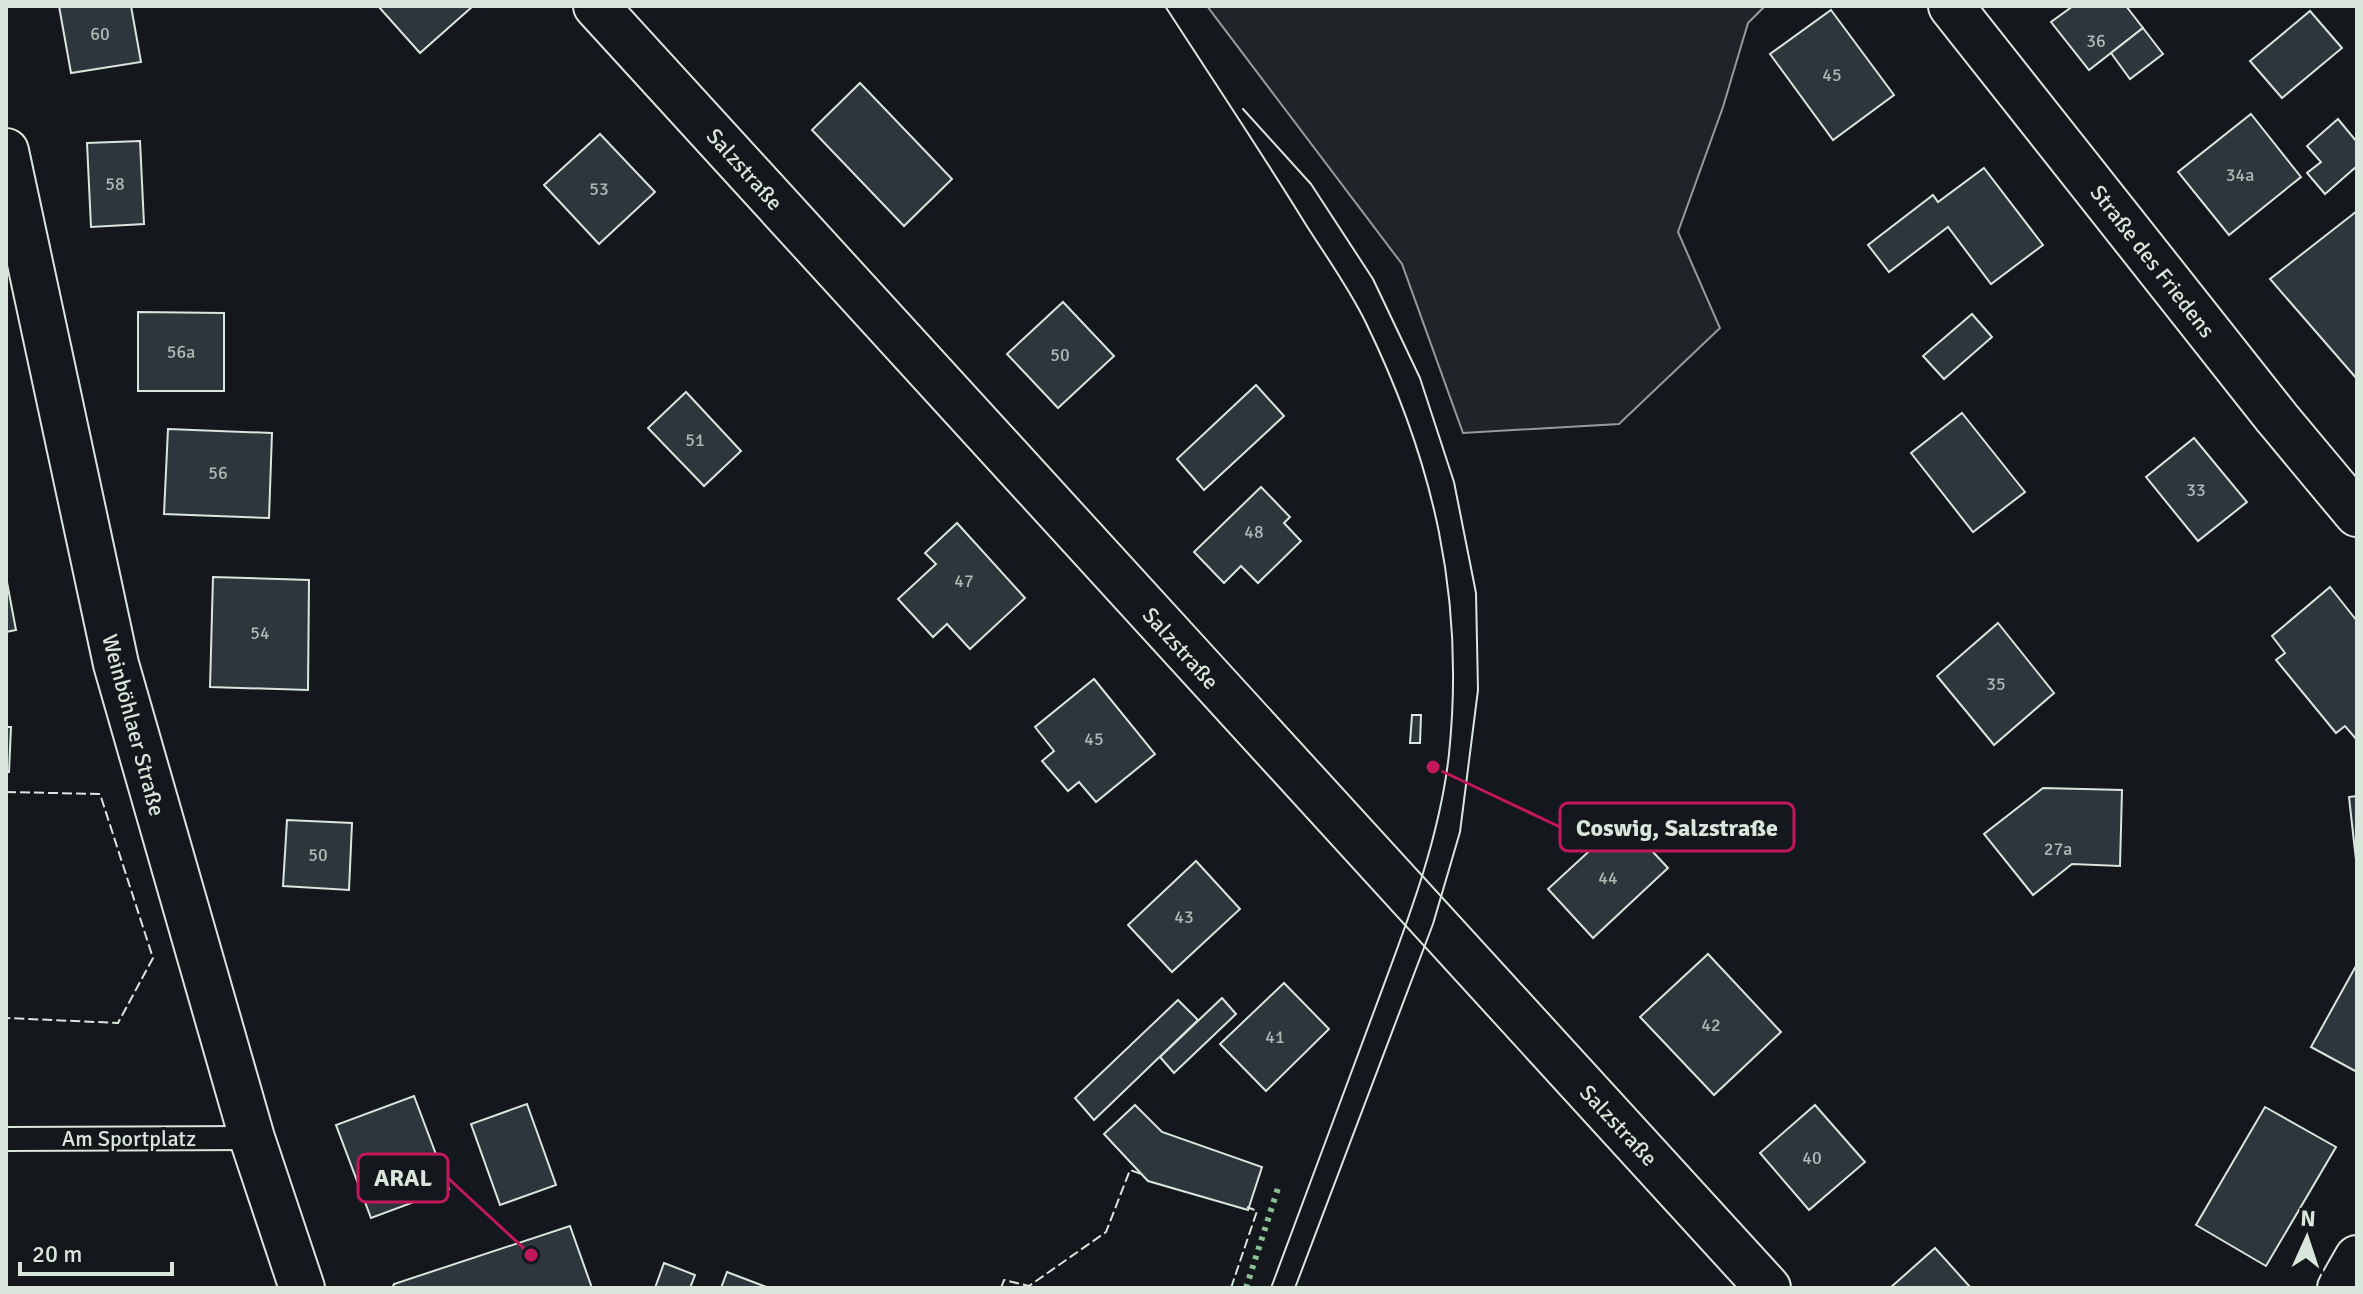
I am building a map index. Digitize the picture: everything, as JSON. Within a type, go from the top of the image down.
[{"type":"street","name":"Salzstraße","points":[[596,6],[1768,1288]]},
{"type":"street","name":"Straße des Friedens","points":[[1951,6],[2277,418],[2357,514]]},
{"type":"street","name":"Weinböhlaer Straße","points":[[6,151],[116,664],[252,1138],[302,1288]]},
{"type":"street","points":[[2340,1288],[2357,1258]]},
{"type":"lane","name":"Am Sportplatz","points":[[6,1139],[252,1138]]},
{"type":"shaded area","points":[[1207,6],[1765,6],[1748,23],[1723,107],[1678,232],[1720,328],[1619,424],[1463,433],[1402,264]]},
{"type":"building","points":[[59,6],[131,6],[141,62],[71,73]]},
{"type":"building","points":[[378,6],[473,6],[420,53]]},
{"type":"building","points":[[2073,6],[2126,6],[2143,28],[2089,70],[2051,22]]},
{"type":"building","points":[[1831,10],[1894,95],[1833,140],[1770,54]]},
{"type":"building","points":[[2310,11],[2342,48],[2282,98],[2250,61]]},
{"type":"building","points":[[2143,28],[2163,54],[2130,79],[2111,53]]},
{"type":"building","points":[[860,83],[952,179],[904,226],[812,130]]},
{"type":"building","points":[[2251,114],[2301,177],[2229,235],[2178,172]]},
{"type":"building","points":[[2338,119],[2357,142],[2357,166],[2325,194],[2307,173],[2321,162],[2307,146]]},
{"type":"building","points":[[600,134],[655,192],[599,244],[544,185]]},
{"type":"building","points":[[140,141],[144,224],[91,227],[87,143]]},
{"type":"building","points":[[1984,168],[2043,245],[1991,284],[1948,227],[1889,272],[1868,245],[1933,195],[1938,202]]},
{"type":"building","points":[[2357,211],[2357,379],[2270,279]]},
{"type":"building","points":[[1063,302],[1114,356],[1058,408],[1007,354]]},
{"type":"building","points":[[138,312],[224,313],[224,391],[138,391]]},
{"type":"building","points":[[1972,314],[1992,337],[1944,379],[1923,356]]},
{"type":"building","points":[[1256,385],[1284,416],[1204,490],[1177,459]]},
{"type":"building","points":[[686,392],[741,451],[704,486],[648,428]]},
{"type":"building","points":[[1962,413],[2025,492],[1973,532],[1911,453]]},
{"type":"building","points":[[168,429],[272,433],[269,518],[164,514]]},
{"type":"building","points":[[2194,438],[2247,502],[2198,541],[2146,477]]},
{"type":"building","points":[[1261,487],[1290,517],[1284,523],[1301,541],[1258,583],[1241,566],[1224,583],[1194,552]]},
{"type":"building","points":[[957,523],[1025,598],[970,649],[947,624],[933,637],[898,599],[936,564],[925,553]]},
{"type":"building","points":[[6,577],[16,630],[6,632]]},
{"type":"building","points":[[213,577],[309,580],[308,690],[210,687]]},
{"type":"building","points":[[2330,587],[2357,621],[2357,740],[2345,726],[2336,733],[2276,660],[2285,653],[2272,636]]},
{"type":"building","points":[[1998,623],[2054,693],[1994,745],[1937,676]]},
{"type":"building","points":[[1094,679],[1155,754],[1096,802],[1079,782],[1068,791],[1042,761],[1054,751],[1035,727]]},
{"type":"building","points":[[1412,715],[1421,715],[1420,743],[1410,743]]},
{"type":"building","points":[[6,727],[11,727],[9,772],[6,772]]},
{"type":"building","points":[[2043,788],[2122,790],[2120,866],[2072,864],[2033,895],[1984,834]]},
{"type":"building","points":[[2357,796],[2357,869],[2349,797]]},
{"type":"building","points":[[287,820],[352,823],[349,890],[283,886]]},
{"type":"building","points":[[1623,820],[1668,868],[1593,938],[1548,889]]},
{"type":"building","points":[[1196,861],[1240,909],[1172,972],[1128,925]]},
{"type":"building","points":[[1708,954],[1781,1032],[1714,1095],[1640,1017]]},
{"type":"building","points":[[2357,964],[2357,1072],[2311,1047]]},
{"type":"building","points":[[1284,983],[1329,1029],[1266,1091],[1220,1044]]},
{"type":"building","points":[[1222,998],[1236,1014],[1174,1073],[1160,1057]]},
{"type":"building","points":[[1178,1000],[1198,1020],[1094,1120],[1075,1098]]},
{"type":"building","points":[[414,1096],[449,1189],[371,1218],[336,1125]]},
{"type":"building","points":[[527,1104],[556,1185],[500,1205],[471,1124]]},
{"type":"building","points":[[1135,1105],[1162,1132],[1262,1167],[1248,1210],[1148,1181],[1104,1134]]},
{"type":"building","points":[[1815,1105],[1865,1162],[1809,1210],[1760,1153]]},
{"type":"building","points":[[2265,1107],[2336,1147],[2266,1266],[2196,1225]]},
{"type":"building","points":[[570,1226],[592,1288],[392,1288],[394,1284]]},
{"type":"building","points":[[1935,1248],[1971,1288],[1890,1288]]},
{"type":"building","points":[[664,1263],[695,1275],[690,1288],[655,1288]]},
{"type":"building","points":[[727,1272],[769,1288],[721,1288]]},
{"type":"tram line","points":[[1165,6],[1366,323],[1410,427],[1439,532],[1448,586],[1453,696],[1449,754],[1429,854],[1397,951],[1271,1288]]},
{"type":"tram line","points":[[1243,109],[1311,184],[1373,279],[1420,378],[1454,482],[1476,593],[1478,690],[1460,832],[1433,924],[1295,1288]]},
{"type":"hedge","points":[[1246,1288],[1279,1185]]},
{"type":"fence","points":[[6,792],[100,794],[153,958],[118,1023],[6,1018]]},
{"type":"fence","points":[[1001,1288],[1004,1280],[1029,1286],[1106,1232],[1130,1170],[1144,1175]]},
{"type":"fence","points":[[1231,1288],[1257,1211],[1247,1207]]},
{"type":"place","name":"Coswig, Salzstraße","points":[[1433,767]]},
{"type":"place","name":"ARAL","points":[[531,1255]]}]
